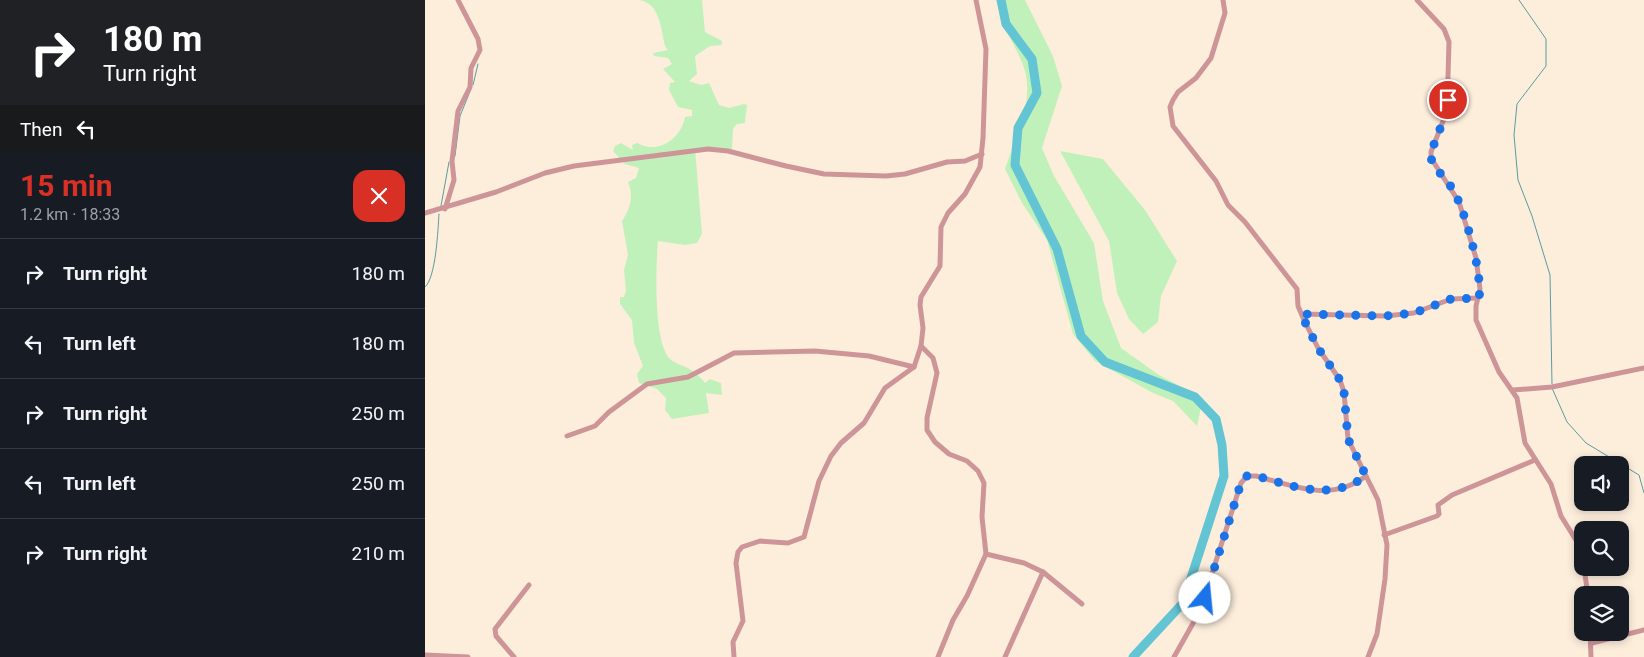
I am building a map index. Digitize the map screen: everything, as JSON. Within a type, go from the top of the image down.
[{"type":"street","points":[[445,208],[454,180],[452,161],[458,111],[470,87],[471,68],[480,50],[478,39],[459,0]]},
{"type":"street","points":[[734,657],[733,642],[743,621],[737,563],[738,552],[741,547],[760,541],[788,543],[804,537],[819,481],[831,456],[847,437],[864,423],[885,388],[914,367],[921,346],[923,328],[921,298],[940,266],[941,227],[980,167],[986,49],[976,0]]},
{"type":"street","points":[[1223,0],[1225,13],[1211,58],[1196,78],[1178,92],[1170,107],[1173,126],[1216,180],[1229,205],[1245,222],[1297,290],[1301,314],[1318,348],[1340,380],[1344,392],[1348,439],[1378,500],[1387,545],[1384,588],[1377,634],[1368,657]]},
{"type":"street","points":[[1417,0],[1448,35],[1447,111],[1431,152],[1431,158],[1459,202],[1476,258],[1480,289],[1476,306],[1476,320],[1499,372],[1513,390],[1520,409],[1523,435],[1535,460],[1551,484],[1561,516],[1574,537]]},
{"type":"street","points":[[425,214],[496,192],[545,173],[574,166],[708,149],[728,151],[823,174],[886,176],[905,174],[947,162],[965,162],[982,154]]},
{"type":"street","points":[[1301,314],[1385,316],[1414,313],[1451,299],[1479,298]]},
{"type":"street","points":[[921,346],[933,358],[937,373],[927,418],[927,430],[935,442],[949,454],[967,461],[978,471],[984,483],[982,517],[986,554],[967,596],[953,620],[938,657]]},
{"type":"street","points":[[567,436],[595,426],[609,412],[647,384],[688,377],[734,352],[815,351],[869,356],[914,367]]},
{"type":"street","points":[[1513,390],[1552,387],[1644,368]]},
{"type":"street","points":[[1384,535],[1437,516],[1439,514],[1438,505],[1452,495],[1535,460]]},
{"type":"street","points":[[1174,657],[1200,611],[1245,479],[1256,476],[1311,491],[1331,489],[1358,482],[1366,476]]},
{"type":"street","points":[[986,554],[1024,563],[1043,572],[1082,604]]},
{"type":"street","points":[[1005,657],[1043,572]]},
{"type":"street","points":[[514,657],[496,636],[495,629],[529,585]]},
{"type":"street","points":[[1591,657],[1592,643],[1644,630]]},
{"type":"street","points":[[425,655],[468,657]]},
{"type":"green space","points":[[639,0],[702,0],[705,32],[722,41],[722,45],[710,46],[695,56],[697,74],[689,81],[701,85],[709,83],[719,105],[729,108],[747,105],[745,123],[737,124],[733,129],[732,149],[695,148],[702,234],[697,243],[685,245],[658,241],[658,321],[665,350],[670,359],[691,370],[705,383],[710,379],[721,383],[722,395],[706,393],[709,413],[672,419],[665,410],[666,398],[657,389],[639,383],[637,374],[643,366],[634,343],[632,320],[620,304],[620,297],[624,297],[626,291],[624,270],[628,255],[622,221],[630,203],[631,193],[628,182],[636,178],[639,168],[625,164],[613,151],[615,146],[621,143],[633,150],[632,145],[637,143],[653,147],[667,143],[679,132],[685,117],[692,116],[692,110],[678,107],[669,90],[670,83],[675,82],[663,69],[672,64],[668,58],[654,56],[653,53],[668,50],[665,46],[661,25],[651,6]]},
{"type":"green space","points":[[998,0],[1025,0],[1053,56],[1062,86],[1042,148],[1054,176],[1094,243],[1103,301],[1121,348],[1159,375],[1203,398],[1197,426],[1173,401],[1153,393],[1095,361],[1073,334],[1047,240],[1022,203],[1005,169],[1022,119],[1027,93],[1027,81],[1021,60],[1002,18]]},
{"type":"green space","points":[[1060,151],[1103,159],[1145,210],[1177,261],[1161,296],[1158,322],[1143,334],[1129,319],[1117,293],[1109,241]]},
{"type":"waterway","points":[[1001,0],[1006,24],[1032,59],[1037,93],[1018,128],[1015,165],[1057,249],[1081,336],[1105,362],[1195,397],[1216,419],[1222,445],[1224,476],[1183,603],[1133,657]]},
{"type":"waterway","points":[[1519,0],[1546,39],[1546,66],[1517,104],[1514,135],[1518,180],[1532,216],[1550,275],[1552,384]]},
{"type":"waterway","points":[[473,85],[478,64]]},
{"type":"waterway","points":[[455,156],[460,116],[471,89]]},
{"type":"waterway","points":[[441,206],[449,162]]},
{"type":"waterway","points":[[425,287],[429,282],[434,264],[439,214]]},
{"type":"waterway","points":[[1552,388],[1567,422],[1586,443],[1639,475],[1644,493]]},
{"type":"route","points":[[1205,598],[1241,483],[1247,476],[1256,476],[1311,491],[1331,489],[1358,482],[1366,476],[1347,436],[1347,410],[1340,380],[1318,348],[1301,314],[1385,316],[1414,313],[1451,299],[1479,298],[1479,273],[1476,258],[1459,202],[1454,190],[1431,158],[1431,152],[1447,111],[1448,100]]}]
